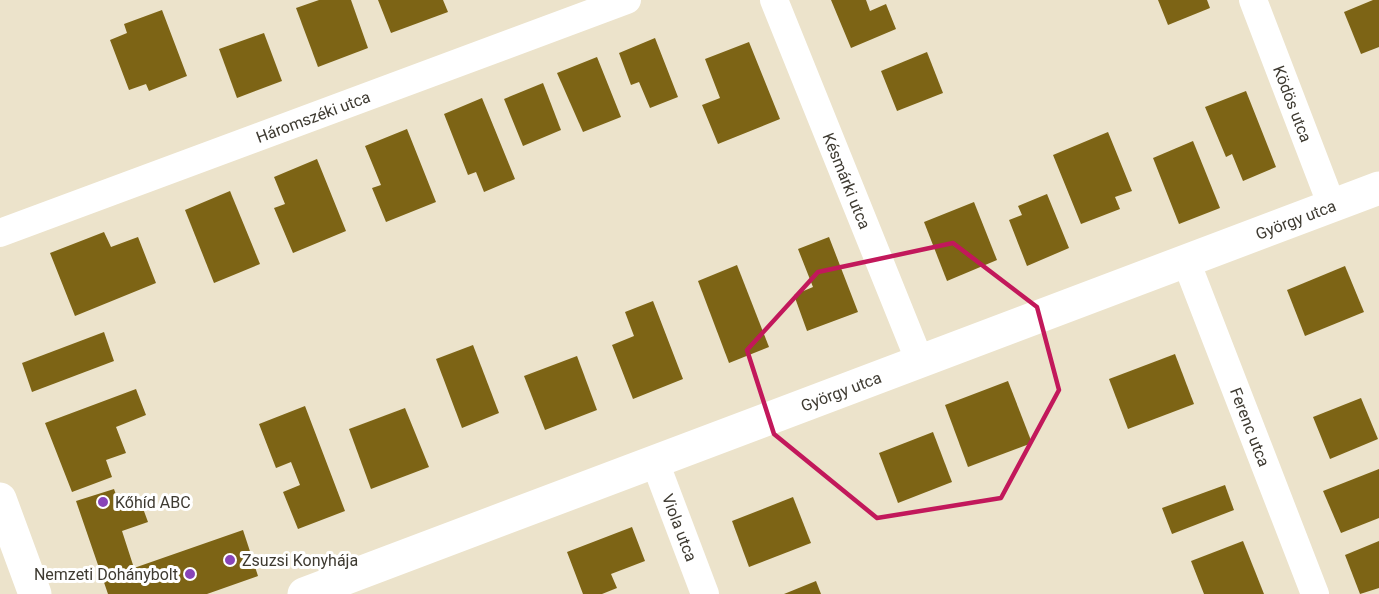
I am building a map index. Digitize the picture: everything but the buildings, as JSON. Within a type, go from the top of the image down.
[{"type":"street","name":"Háromszéki utca","points":[[0,233],[627,0]]},
{"type":"street","name":"Késmárki utca","points":[[774,0],[920,362]]},
{"type":"street","name":"Ködös utca","points":[[1253,0],[1332,206]]},
{"type":"street","name":"György utca","points":[[304,594],[1379,188]]},
{"type":"street","name":"Ferenc utca","points":[[1186,261],[1315,594]]},
{"type":"street","name":"Viola utca","points":[[655,462],[705,594]]},
{"type":"street","points":[[0,499],[35,594]]},
{"type":"highlighted area","points":[[953,243],[1037,307],[1059,390],[1001,498],[877,518],[774,434],[747,350],[818,272]]},
{"type":"place","name":"Kőhíd ABC","points":[[103,502]]},
{"type":"place","name":"Zsuzsi Konyhája","points":[[230,560]]},
{"type":"place","name":"Nemzeti Dohánybolt","points":[[190,574]]}]
